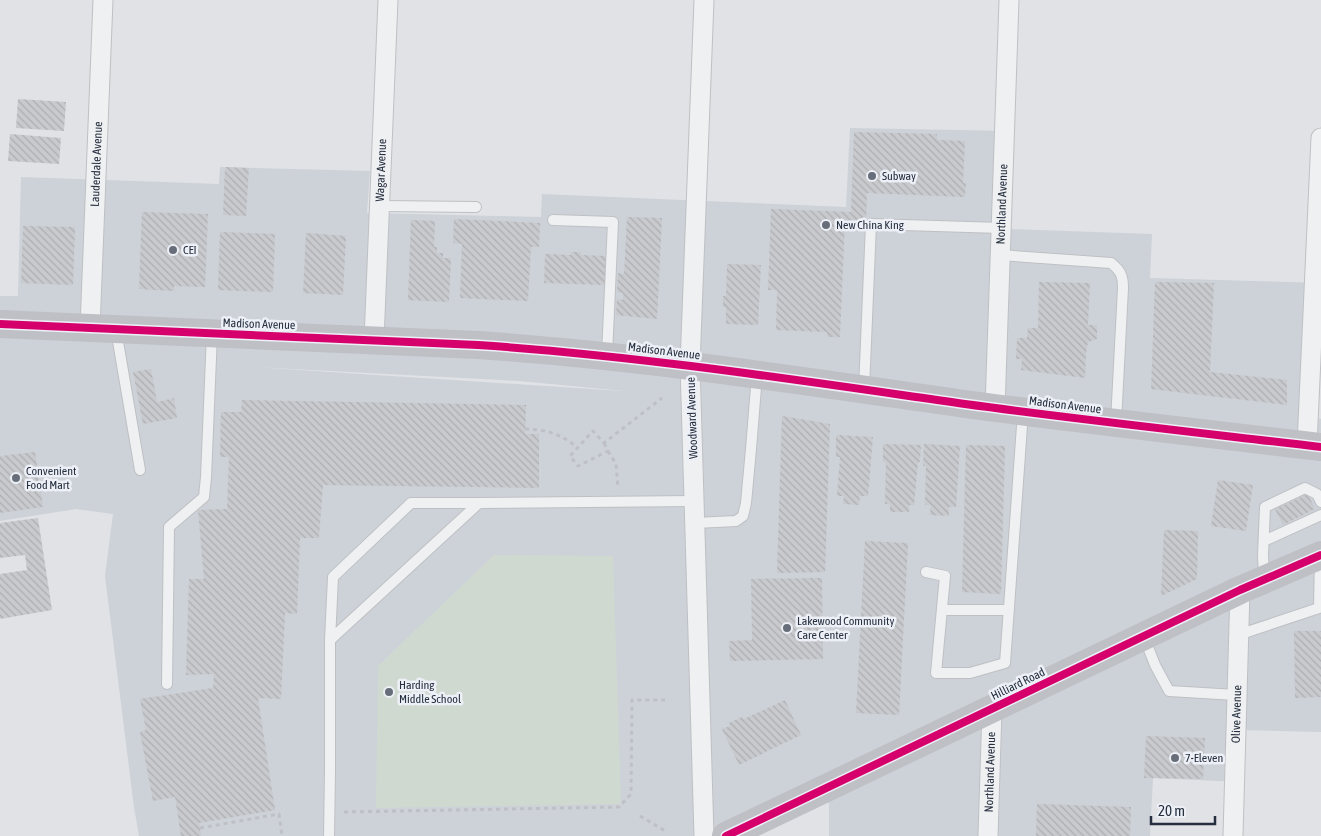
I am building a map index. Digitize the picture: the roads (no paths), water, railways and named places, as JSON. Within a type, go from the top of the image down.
[{"type":"main road","name":"Madison Avenue","points":[[0,324],[556,350],[690,365],[995,408],[1314,446]]},
{"type":"main road","name":"Hilliard Road","points":[[726,836],[1144,636],[1321,555]]},
{"type":"street","name":"Lauderdale Avenue","points":[[102,0],[103,328]]},
{"type":"street","name":"Wagar Avenue","points":[[374,340],[388,0]]},
{"type":"street","name":"Woodward Avenue","points":[[704,0],[690,365],[704,836]]},
{"type":"street","name":"Northland Avenue","points":[[995,408],[1010,0]]},
{"type":"street","points":[[1314,446],[1321,138]]},
{"type":"street","name":"Olive Avenue","points":[[1232,836],[1238,635],[1252,585]]},
{"type":"street","name":"Northland Avenue","points":[[988,836],[992,709]]},
{"type":"lane","points":[[380,206],[476,207]]},
{"type":"lane","points":[[553,220],[613,222],[606,356]]},
{"type":"lane","points":[[864,390],[870,224],[1001,228]]},
{"type":"lane","points":[[1000,255],[1111,264],[1118,269],[1122,277],[1123,288],[1116,422]]},
{"type":"lane","points":[[103,328],[140,470]]},
{"type":"lane","points":[[167,684],[169,527],[204,498],[212,333]]},
{"type":"lane","points":[[695,523],[736,521],[743,516],[752,448],[757,375]]},
{"type":"lane","points":[[926,572],[945,576],[936,673],[970,673],[1005,663],[1024,411]]},
{"type":"lane","points":[[1252,585],[1264,541],[1265,507],[1305,488],[1317,494],[1321,502]]},
{"type":"lane","points":[[329,836],[330,640],[334,577],[411,503],[694,501]]},
{"type":"lane","points":[[330,640],[480,503]]},
{"type":"lane","points":[[1264,541],[1321,515]]},
{"type":"lane","points":[[1238,635],[1319,608],[1321,555]]},
{"type":"lane","points":[[942,610],[1008,610]]},
{"type":"lane","points":[[1144,636],[1155,665],[1169,691],[1236,695]]},
{"type":"place","name":"Subway","points":[[872,176]]},
{"type":"place","name":"New China King","points":[[826,225]]},
{"type":"place","name":"CEI","points":[[173,250]]},
{"type":"place","name":"Convenient Food Mart","points":[[16,478]]},
{"type":"place","name":"Lakewood Community Care Center","points":[[787,628]]},
{"type":"place","name":"Harding Middle School","points":[[389,692]]},
{"type":"place","name":"7-Eleven","points":[[1175,758]]}]
